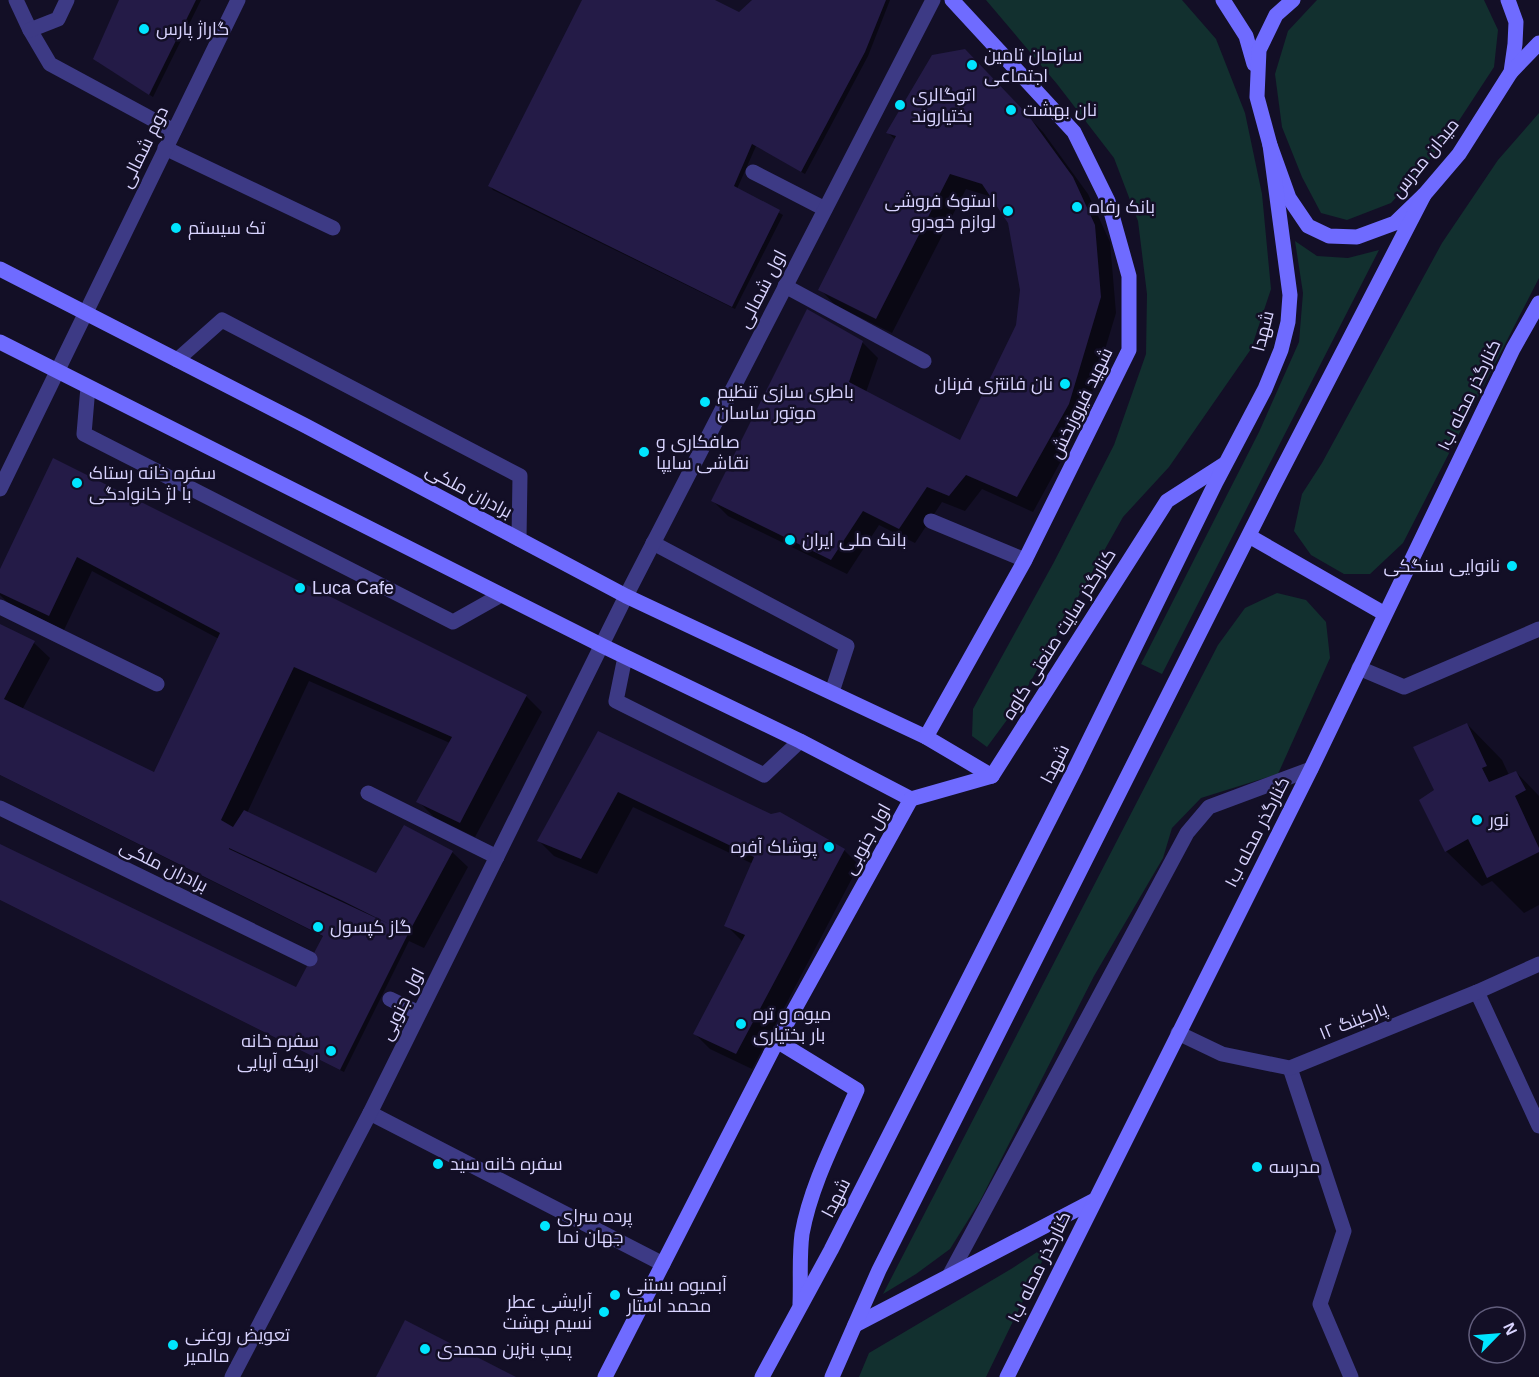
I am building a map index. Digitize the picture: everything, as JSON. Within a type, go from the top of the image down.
[{"type":"main road","name":"شهید فیروزبخش","points":[[926,737],[1025,560],[1129,350],[1129,276],[1108,201],[1074,132],[952,0]]},
{"type":"main road","points":[[1223,0],[1246,36],[1258,77]]},
{"type":"main road","name":"میدان مدرس","points":[[1293,0],[1276,15],[1259,50],[1257,97],[1270,145],[1289,198],[1308,226],[1329,236],[1357,237],[1395,223],[1425,195],[1459,154],[1511,72],[1516,22],[1508,0]]},
{"type":"main road","points":[[1511,72],[1539,43]]},
{"type":"main road","name":"شهدا","points":[[762,1377],[801,1307],[1071,777],[1265,388],[1281,350],[1288,322],[1290,295],[1270,145]]},
{"type":"main road","points":[[832,1377],[884,1260],[1249,536],[1425,195]]},
{"type":"main road","name":"برادران ملکی","points":[[0,268],[626,596],[926,737],[992,776]]},
{"type":"main road","name":"کنارگذر محله ب۱","points":[[1007,1377],[1311,769],[1508,360],[1539,303]]},
{"type":"main road","points":[[0,342],[625,657],[800,741],[911,799],[992,776]]},
{"type":"main road","name":"کنارگذر سایت صنعتی کاوه","points":[[992,776],[1167,501],[1226,464]]},
{"type":"main road","points":[[1249,536],[1385,614]]},
{"type":"main road","name":"اول جنوبی","points":[[606,1377],[777,1041],[911,799]]},
{"type":"main road","points":[[777,1041],[857,1090],[814,1190],[808,1211],[802,1235],[801,1307]]},
{"type":"main road","points":[[855,1325],[1094,1201]]},
{"type":"street","points":[[16,0],[50,64],[174,131]]},
{"type":"street","points":[[30,30],[58,19],[67,0]]},
{"type":"street","name":"دوم شمالی","points":[[0,489],[58,372],[84,312],[238,0]]},
{"type":"street","name":"اول شمالی","points":[[603,646],[653,543],[933,0]]},
{"type":"street","points":[[165,148],[333,228]]},
{"type":"street","points":[[753,172],[825,209]]},
{"type":"street","points":[[785,286],[924,361]]},
{"type":"street","points":[[177,360],[222,320],[520,476],[519,539]]},
{"type":"street","points":[[88,387],[84,434],[453,622],[501,595]]},
{"type":"street","points":[[931,521],[1025,560]]},
{"type":"street","points":[[653,543],[847,646],[832,692]]},
{"type":"street","points":[[0,607],[156,684]]},
{"type":"street","points":[[1359,668],[1404,687],[1539,629]]},
{"type":"street","name":"اول جنوبی","points":[[232,1377],[370,1113],[603,646]]},
{"type":"street","points":[[625,657],[616,701],[764,775],[800,741]]},
{"type":"street","points":[[949,1276],[1187,833],[1209,807],[1311,769]]},
{"type":"street","points":[[368,793],[497,857]]},
{"type":"street","name":"برادران ملکی","points":[[0,808],[310,960]]},
{"type":"street","name":"پارکینگ ۱۲","points":[[1290,1068],[1477,992],[1539,964]]},
{"type":"street","points":[[1477,992],[1539,1126]]},
{"type":"street","points":[[390,999],[419,1013]]},
{"type":"street","points":[[1178,1033],[1222,1054],[1290,1068],[1344,1231],[1320,1304],[1351,1377]]},
{"type":"street","points":[[370,1113],[663,1264]]},
{"type":"green space","points":[[986,0],[1182,0],[1216,39],[1245,113],[1262,194],[1271,289],[1251,349],[1169,467],[1123,517],[1015,709],[987,747],[972,736],[973,709],[1054,562],[1114,445],[1146,354],[1147,294],[1138,221],[1114,158],[1057,84]]},
{"type":"green space","points":[[1317,0],[1484,0],[1498,30],[1494,67],[1460,119],[1422,169],[1391,203],[1347,220],[1321,213],[1302,177],[1282,127],[1275,74],[1288,31]]},
{"type":"green space","points":[[1539,113],[1539,278],[1403,543],[1370,574],[1344,574],[1311,555],[1294,531],[1302,494],[1322,463],[1442,243],[1498,160]]},
{"type":"green space","points":[[1295,241],[1317,256],[1348,258],[1379,250],[1162,674],[1141,664],[1259,432],[1299,342],[1303,293]]},
{"type":"green space","points":[[1277,593],[1306,600],[1326,622],[1330,658],[1278,774],[1201,798],[1172,828],[1163,858],[1094,976],[980,1201],[950,1249],[883,1294],[1218,645],[1245,608]]},
{"type":"green space","points":[[1051,1243],[986,1377],[859,1377],[869,1353]]},
{"type":"building","name":"گاراژ پارس","points":[[119,0],[196,0],[149,95],[93,59]]},
{"type":"building","points":[[582,0],[715,0],[739,12],[752,0],[886,0],[865,52],[801,172],[752,144],[734,186],[780,210],[732,307],[488,186]]},
{"type":"building","points":[[965,49],[1028,115],[1073,177],[1095,225],[1101,297],[1069,404],[1017,497],[966,475],[949,496],[927,487],[899,529],[863,511],[831,560],[711,501],[807,309],[863,341],[849,382],[960,440],[1016,325],[1020,290],[1008,223],[982,184],[950,174],[876,319],[818,290],[896,136],[886,133],[932,55]]},
{"type":"building","points":[[53,458],[527,695],[460,823],[416,802],[452,737],[294,667],[221,820],[233,827],[244,810],[376,873],[404,825],[453,851],[408,934],[340,1070],[0,900],[0,844],[296,987],[323,936],[0,775],[0,624],[35,641],[4,699],[154,772],[220,633],[77,557],[49,616],[0,593],[0,569]],"holes":[[[229,848],[343,901],[389,924]]]},
{"type":"building","name":"نور","points":[[1467,723],[1487,766],[1482,768],[1489,782],[1516,771],[1526,790],[1515,796],[1539,848],[1539,852],[1487,878],[1468,839],[1445,852],[1419,800],[1434,790],[1413,747]]},
{"type":"building","points":[[598,731],[771,814],[780,812],[845,849],[736,1054],[693,1034],[745,935],[724,926],[754,857],[618,792],[581,859],[537,841]]},
{"type":"building","name":"پمپ بنزین محمدی","points":[[405,1320],[516,1377],[376,1377]]},
{"type":"place","name":"گاراژ پارس","points":[[144,29]]},
{"type":"place","name":"سازمان تامین اجتماعی","points":[[972,65]]},
{"type":"place","name":"اتوگالری بختیاروند","points":[[900,105]]},
{"type":"place","name":"نان بهشت","points":[[1011,110]]},
{"type":"place","name":"بانک رفاه","points":[[1077,207]]},
{"type":"place","name":"استوک فروشی لوازم خودرو","points":[[1008,211]]},
{"type":"place","name":"تک سیستم","points":[[176,228]]},
{"type":"place","name":"نان فانتزی فرنان","points":[[1065,384]]},
{"type":"place","name":"باطری سازی تنظیم موتور ساسان","points":[[705,402]]},
{"type":"place","name":"صافکاری و نقاشی سایپا","points":[[644,452]]},
{"type":"place","name":"سفره خانه رستاک با لژ خانوادگی","points":[[77,483]]},
{"type":"place","name":"بانک ملی ایران","points":[[790,540]]},
{"type":"place","name":"نانوایی سنگکی","points":[[1512,566]]},
{"type":"place","name":"Luca Cafe","points":[[300,588]]},
{"type":"place","name":"نور","points":[[1477,820]]},
{"type":"place","name":"پوشاک آفره","points":[[829,847]]},
{"type":"place","name":"گاز کپسول","points":[[318,927]]},
{"type":"place","name":"میوه و تره بار بختیاری","points":[[741,1024]]},
{"type":"place","name":"سفره خانه اریکه آریایی","points":[[331,1051]]},
{"type":"place","name":"سفره خانه سید","points":[[438,1164]]},
{"type":"place","name":"مدرسه","points":[[1257,1167]]},
{"type":"place","name":"پرده سرای جهان نما","points":[[545,1226]]},
{"type":"place","name":"آبمیوه بستنی محمد استار","points":[[615,1295]]},
{"type":"place","name":"آرایشی عطر نسیم بهشت","points":[[604,1312]]},
{"type":"place","name":"تعویض روغنی مالمیر","points":[[173,1345]]},
{"type":"place","name":"پمپ بنزین محمدی","points":[[425,1349]]}]
